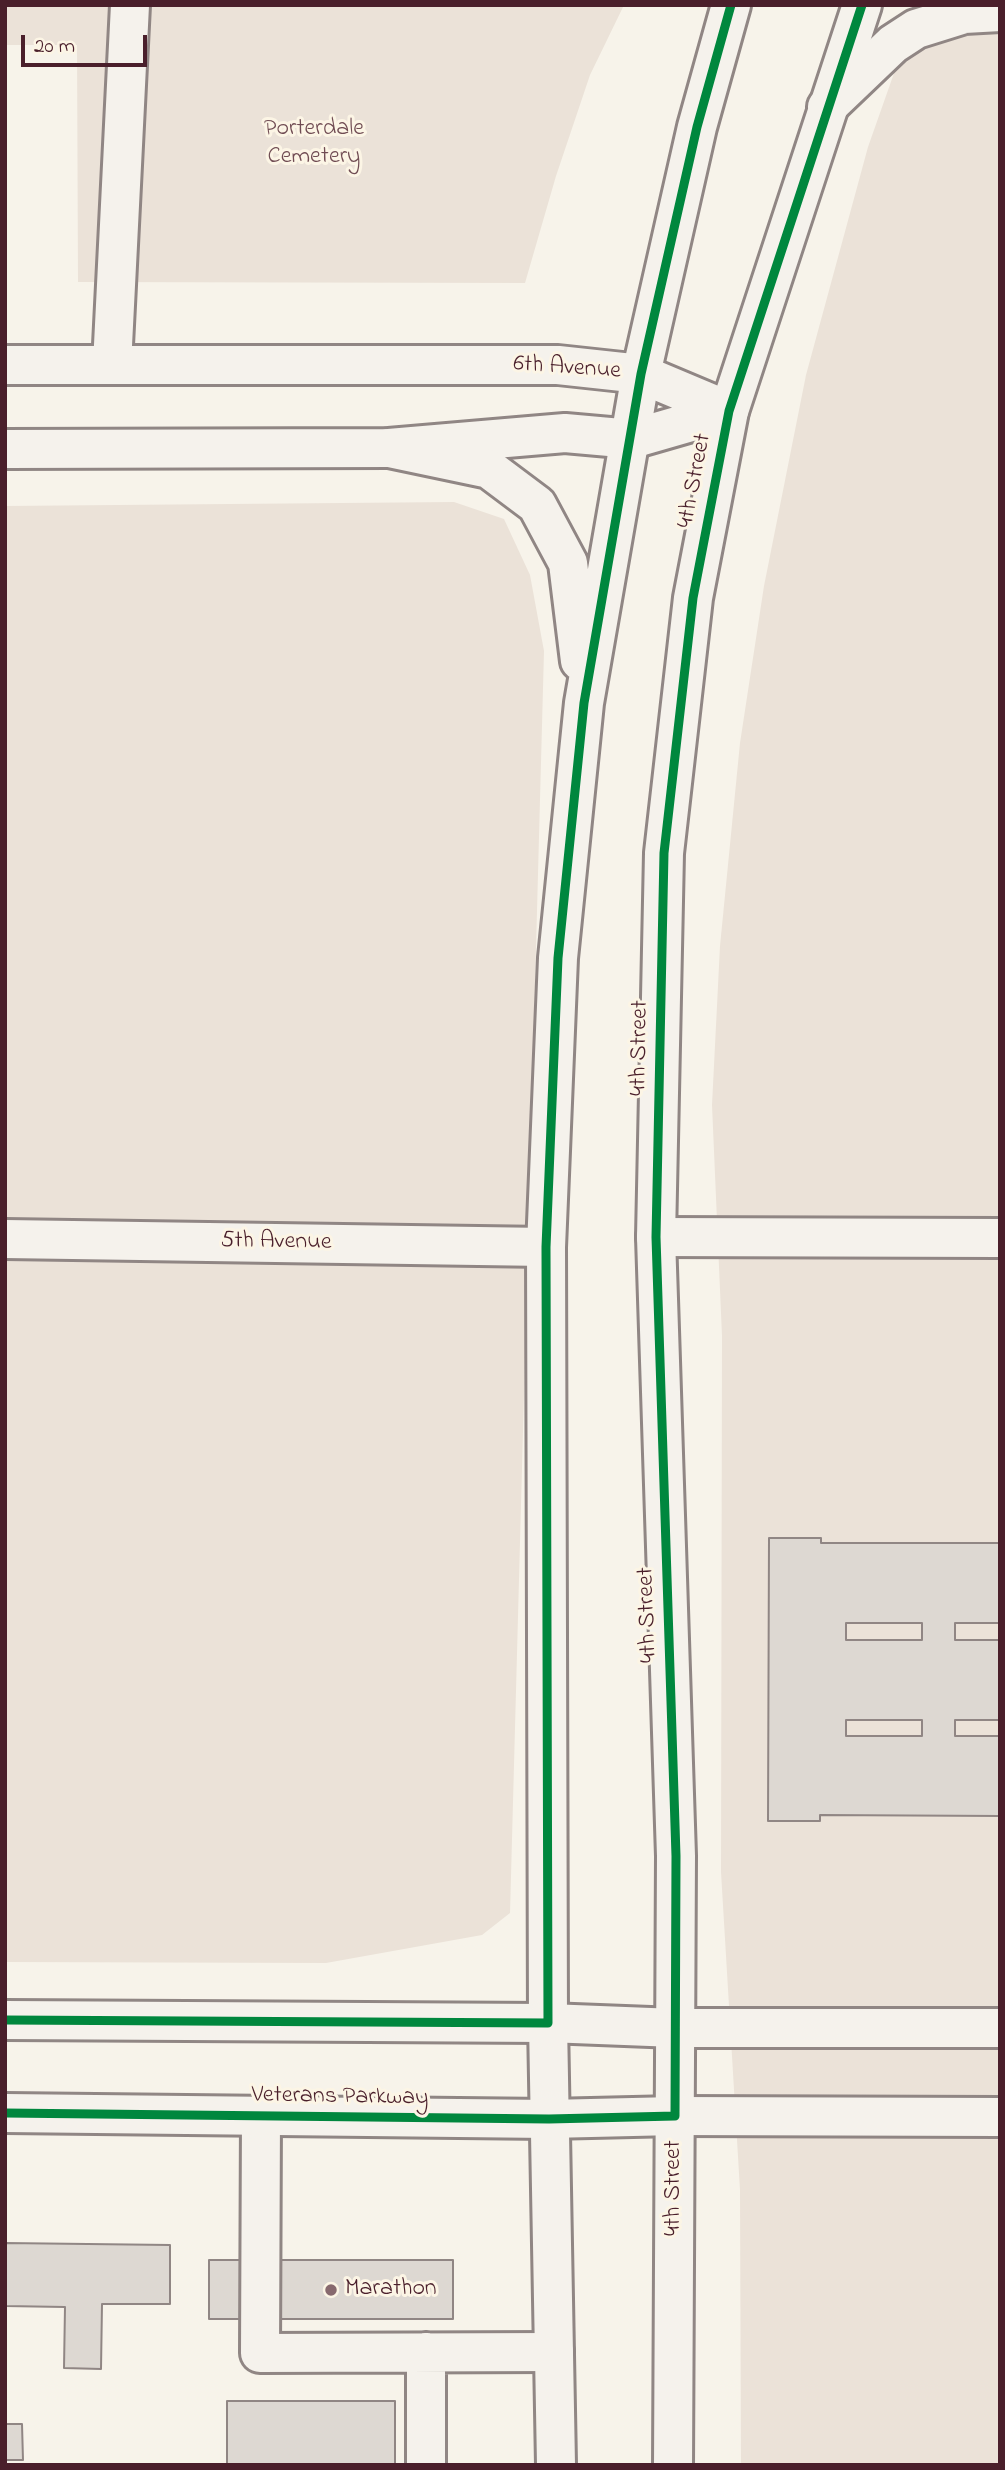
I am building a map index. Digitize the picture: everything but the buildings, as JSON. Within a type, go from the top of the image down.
[{"type":"main road","points":[[112,365],[130,5]]},
{"type":"main road","points":[[556,2465],[548,2023],[546,1247],[558,958],[584,703],[632,439],[641,374],[697,127],[731,5]]},
{"type":"main road","name":"4th Street","points":[[673,2465],[676,1856],[656,1237],[664,853],[693,598],[729,411],[862,5]]},
{"type":"main road","points":[[827,107],[893,44],[916,29],[964,14],[1000,12]]},
{"type":"main road","name":"6th Avenue","points":[[5,365],[558,365],[641,374],[729,411]]},
{"type":"main road","points":[[5,449],[389,448],[565,433],[632,439],[729,411]]},
{"type":"main road","points":[[389,448],[489,469],[537,505],[568,563],[584,703]]},
{"type":"main road","points":[[656,1237],[1000,1238]]},
{"type":"main road","name":"5th Avenue","points":[[5,1239],[546,1247]]},
{"type":"main road","points":[[5,2020],[548,2023],[676,2028],[1000,2028]]},
{"type":"main road","name":"Veterans Parkway","points":[[5,2113],[549,2119],[675,2116],[1000,2117]]},
{"type":"main road","points":[[261,2116],[260,2353],[554,2352]]},
{"type":"main road","points":[[426,2352],[426,2465]]},
{"type":"green space","name":"Porterdale Cemetery","points":[[5,5],[624,5],[590,75],[556,176],[525,283],[78,282],[77,45],[5,45]]},
{"type":"green space","points":[[918,5],[1000,5],[1000,2465],[741,2465],[740,2190],[721,1872],[722,1336],[712,1105],[720,946],[740,743],[764,586],[806,375],[868,147]]},
{"type":"green space","points":[[454,502],[504,519],[530,575],[544,651],[510,1913],[482,1935],[326,1963],[5,1962],[5,506]]},
{"type":"cycle path","points":[[5,2020],[548,2023],[546,1247],[558,958],[584,703],[641,374],[697,127],[731,5]]},
{"type":"cycle path","points":[[5,2113],[549,2119],[675,2116],[676,1856],[656,1237],[664,853],[693,598],[729,411],[862,5]]},
{"type":"place","name":"Marathon","points":[[331,2290]]}]
